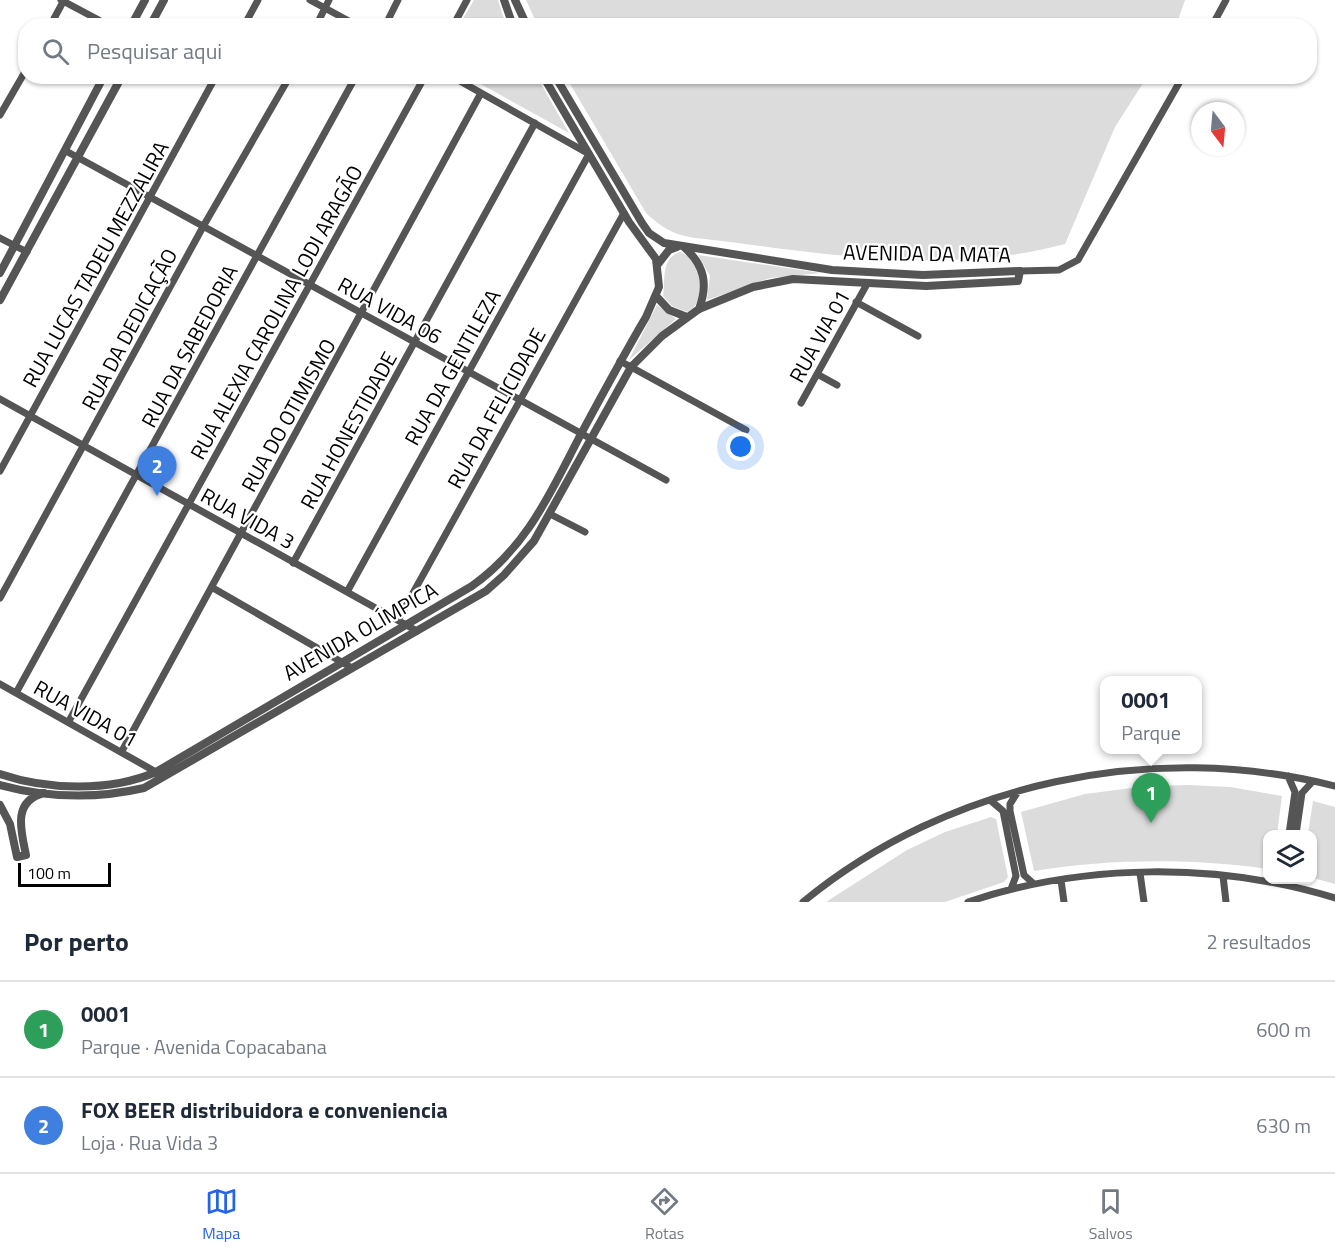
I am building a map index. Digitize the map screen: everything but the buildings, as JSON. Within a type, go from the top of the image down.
[{"type":"street","points":[[54,18],[63,0],[95,18]]},
{"type":"street","points":[[135,18],[145,0]]},
{"type":"street","points":[[154,18],[164,0]]},
{"type":"street","points":[[248,18],[258,0]]},
{"type":"street","points":[[310,0],[343,18]]},
{"type":"street","points":[[320,18],[329,0]]},
{"type":"street","points":[[388,18],[398,0]]},
{"type":"street","points":[[457,18],[467,0]]},
{"type":"street","points":[[504,0],[510,18]]},
{"type":"street","points":[[515,0],[523,18]]},
{"type":"street","points":[[1216,18],[1226,0]]},
{"type":"street","points":[[0,115],[18,84]]},
{"type":"street","points":[[0,273],[100,84]]},
{"type":"street","points":[[0,300],[119,84]]},
{"type":"street","name":"RUA LUCAS TADEU MEZZALIRA","points":[[0,471],[212,84]]},
{"type":"street","name":"RUA DA DEDICAÇÃO","points":[[0,598],[86,445],[204,225],[285,84]]},
{"type":"street","name":"RUA DA SABEDORIA","points":[[16,693],[352,84]]},
{"type":"street","name":"RUA ALEXIA CAROLINA LODI ARAGÃO","points":[[69,721],[421,84]]},
{"type":"street","points":[[465,84],[535,123],[587,156]]},
{"type":"street","points":[[547,84],[587,156],[624,213],[653,252],[660,276],[656,296],[663,306],[687,317]]},
{"type":"street","name":"AVENIDA DA MATA","points":[[560,84],[642,223],[655,238],[681,248],[873,273],[924,275],[1020,271],[1018,281],[926,286],[867,284],[813,278],[793,279],[753,287],[699,309],[642,355]]},
{"type":"street","points":[[1020,271],[1059,270],[1078,260],[1178,84]]},
{"type":"street","name":"RUA DO OTIMISMO","points":[[122,752],[364,313],[481,93]]},
{"type":"street","name":"RUA HONESTIDADE","points":[[293,563],[535,123]]},
{"type":"street","name":"RUA VIDA 06","points":[[66,151],[258,254],[309,285],[666,480]]},
{"type":"street","name":"RUA DA GENTILEZA","points":[[347,592],[587,156]]},
{"type":"street","name":"RUA DA FELICIDADE","points":[[402,622],[519,399],[624,213]]},
{"type":"street","points":[[0,238],[27,252]]},
{"type":"street","points":[[658,264],[669,250],[681,248],[698,262],[704,275],[705,290],[699,309]]},
{"type":"street","name":"RUA VIA 01","points":[[801,403],[867,284]]},
{"type":"street","name":"AVENIDA OLÍMPICA","points":[[0,774],[45,783],[87,785],[128,782],[156,772],[343,661],[402,622],[472,586],[508,557],[545,503],[656,296]]},
{"type":"street","points":[[856,302],[918,336]]},
{"type":"street","name":"AVENIDA OLÍMPICA","points":[[0,784],[44,793],[103,796],[144,788],[486,591],[528,548],[550,514],[631,367],[642,355]]},
{"type":"street","points":[[620,361],[746,430]]},
{"type":"street","points":[[817,374],[837,385]]},
{"type":"street","name":"RUA VIDA 3","points":[[0,399],[417,631]]},
{"type":"street","points":[[550,514],[585,532]]},
{"type":"street","points":[[213,588],[352,668]]},
{"type":"street","name":"RUA VIDA 01","points":[[0,684],[156,772]]},
{"type":"street","points":[[803,902],[856,863],[909,832],[990,800],[1088,775],[1142,769],[1206,768],[1288,776],[1335,786]]},
{"type":"street","points":[[1288,776],[1295,792],[1290,830]]},
{"type":"street","points":[[1297,830],[1302,793],[1312,781]]},
{"type":"street","points":[[1018,792],[1013,798],[1010,811],[1024,875],[1034,884]]},
{"type":"street","points":[[0,805],[10,824],[21,856],[19,819],[26,805],[44,793]]},
{"type":"street","points":[[990,800],[1003,811],[1016,876],[1011,889]]},
{"type":"street","points":[[1140,873],[1144,902]]},
{"type":"street","points":[[968,902],[1034,884],[1140,873],[1263,880]]},
{"type":"street","points":[[1223,876],[1226,902]]},
{"type":"street","points":[[1061,880],[1064,902]]},
{"type":"street","points":[[1296,884],[1335,898]]},
{"type":"shaded area","points":[[474,0],[498,0],[504,18],[463,18]]},
{"type":"shaded area","points":[[526,0],[1185,0],[1179,18],[534,18]]},
{"type":"shaded area","points":[[481,84],[541,84],[569,133]]},
{"type":"shaded area","points":[[570,84],[1143,84],[1115,127],[1065,244],[1019,254],[973,259],[880,259],[696,238],[669,230],[646,213]]},
{"type":"shaded area","points":[[680,252],[693,263],[700,280],[699,299],[687,312],[672,306],[663,296],[665,270],[669,259]]},
{"type":"shaded area","points":[[698,255],[821,273],[770,278],[707,300],[710,276]]},
{"type":"shaded area","points":[[657,305],[676,319],[629,360]]},
{"type":"shaded area","points":[[1147,786],[1230,787],[1282,796],[1278,830],[1263,830],[1263,868],[1209,863],[1150,861],[1091,864],[1034,871],[1021,812],[1085,794]]},
{"type":"shaded area","points":[[1313,801],[1335,807],[1335,884],[1317,879],[1317,830],[1309,830]]},
{"type":"shaded area","points":[[991,817],[996,819],[1008,877],[1004,882],[945,902],[826,902],[907,850],[945,832]]},
{"type":"place","name":"FOX BEER distribuidora e conveniencia","points":[[157,496]]},
{"type":"place","name":"0001","points":[[1151,823]]}]
